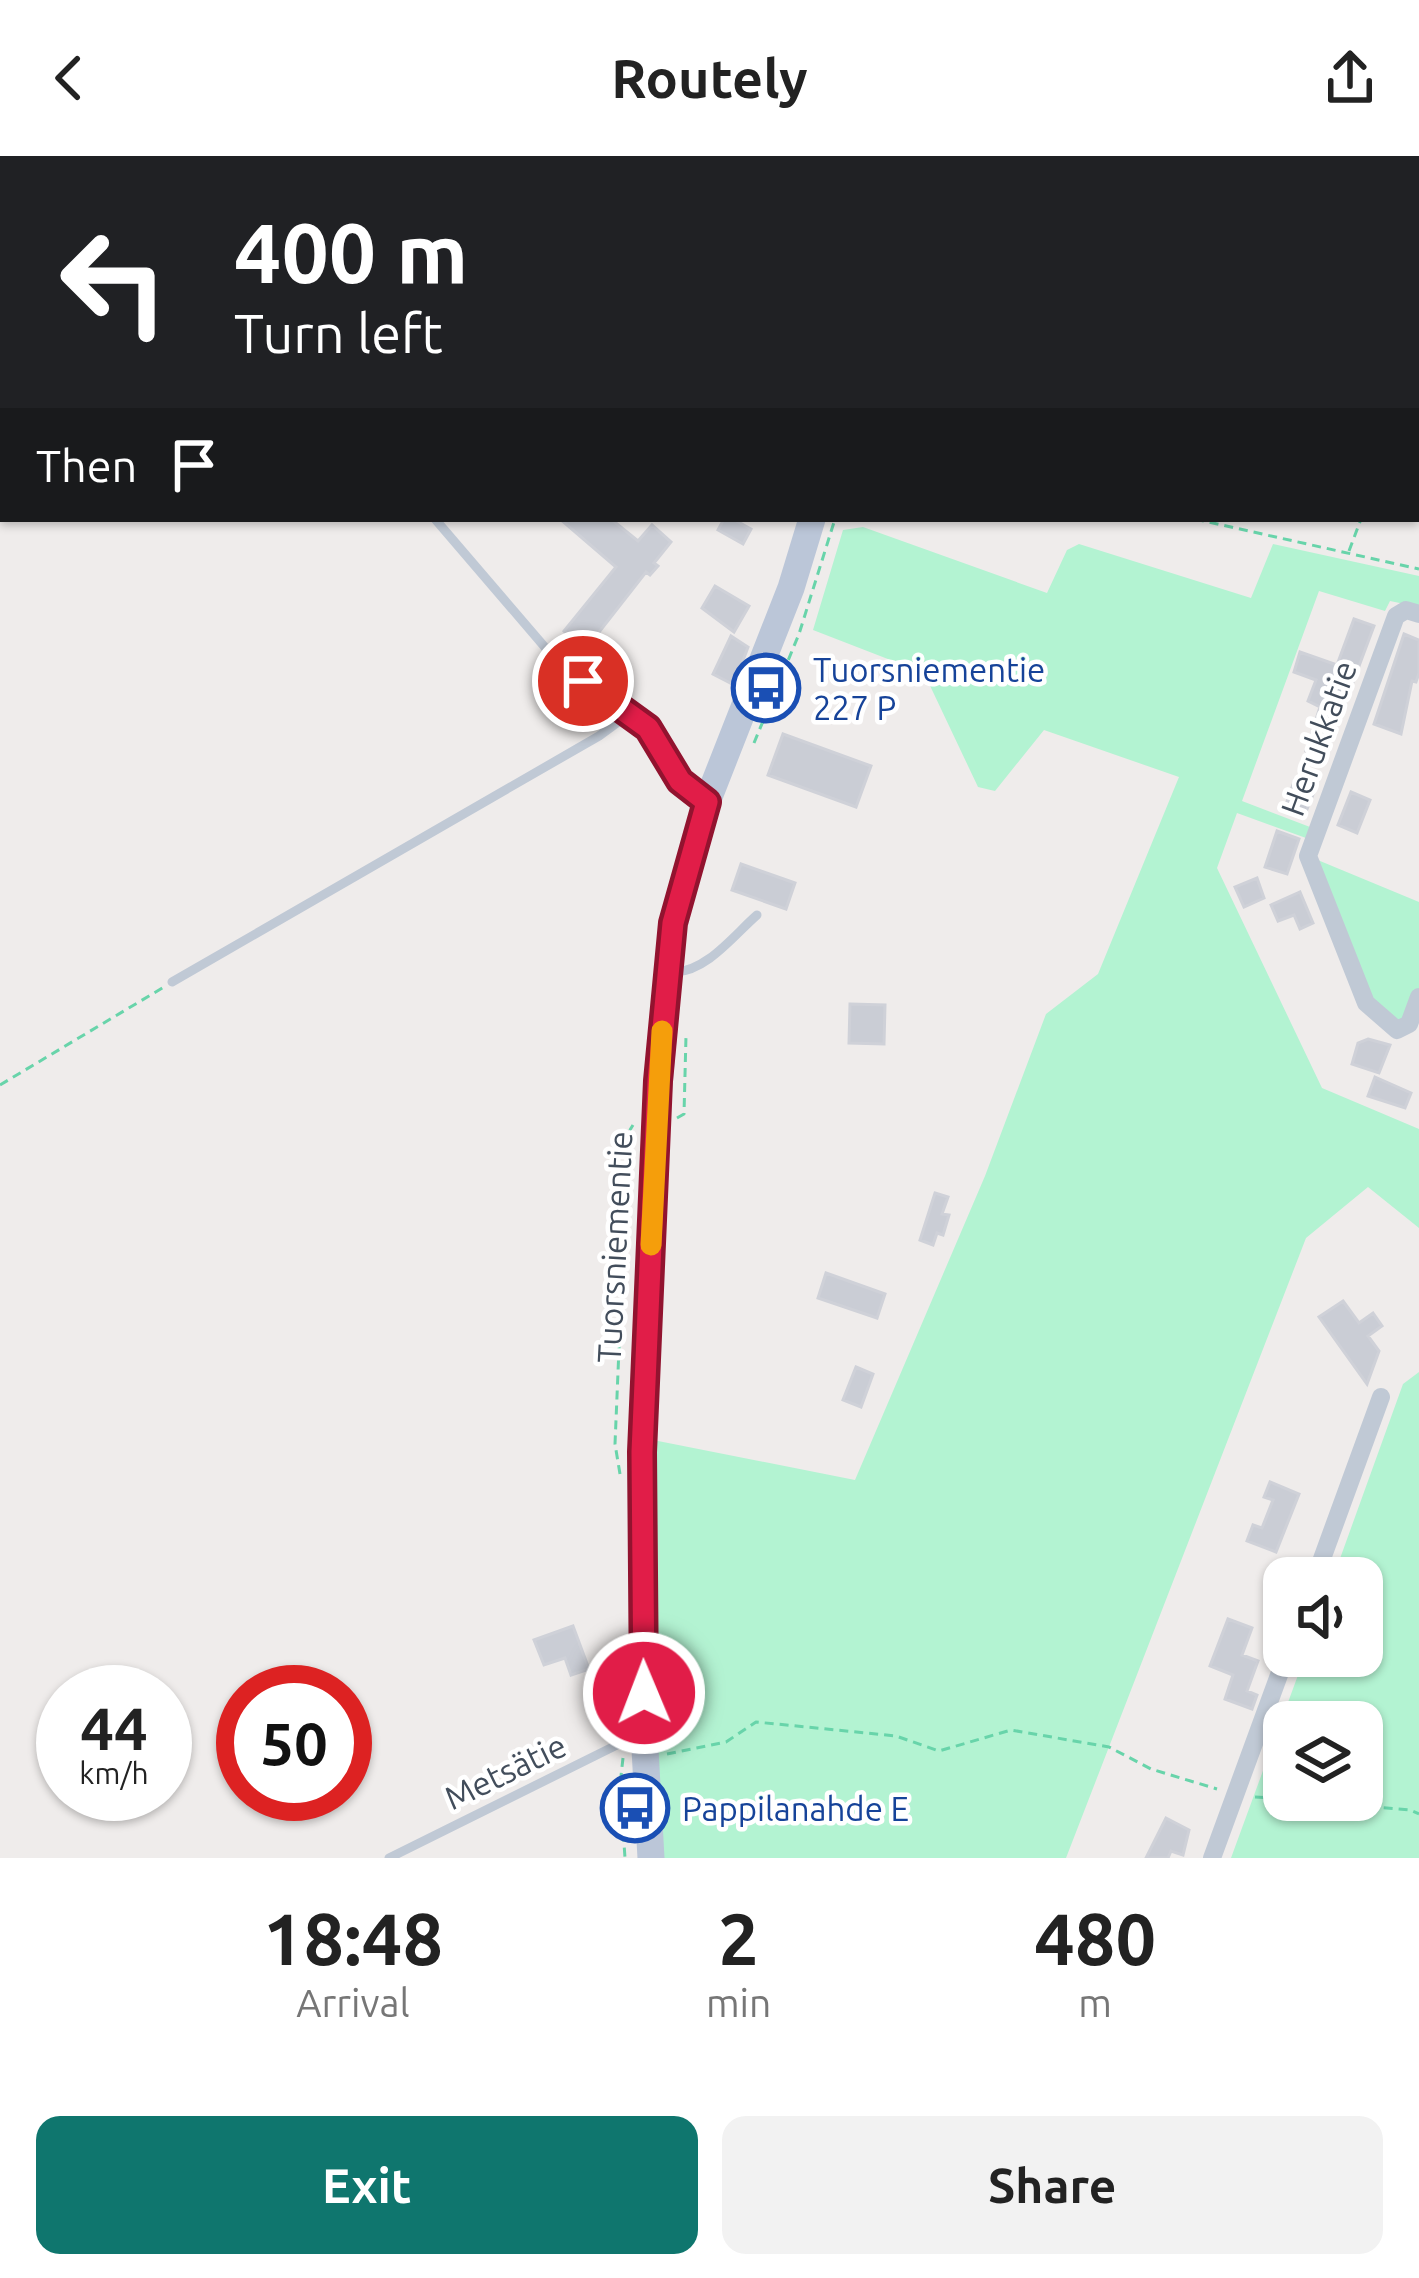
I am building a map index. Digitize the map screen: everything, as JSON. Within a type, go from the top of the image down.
[{"type":"main road","name":"Tuorsniementie","points":[[651,1858],[636,1736],[642,1452],[656,1120],[668,972],[682,883],[707,802],[791,588],[811,522]]},
{"type":"street","name":"Herukkatie","points":[[1419,614],[1406,610],[1396,616],[1308,856],[1366,1003],[1375,1015],[1397,1030],[1409,1024],[1419,997]]},
{"type":"street","points":[[628,714],[648,728],[688,790],[707,802]]},
{"type":"street","points":[[1323,1557],[1381,1397]]},
{"type":"street","points":[[1212,1858],[1278,1677]]},
{"type":"lane","points":[[172,982],[599,736],[628,714],[549,652],[438,522]]},
{"type":"lane","points":[[668,972],[687,972],[707,961],[757,915]]},
{"type":"lane","name":"Metsätie","points":[[389,1858],[636,1736]]},
{"type":"path","points":[[752,747],[799,634],[834,522]]},
{"type":"path","points":[[1209,522],[1419,569]]},
{"type":"path","points":[[1348,553],[1360,522]]},
{"type":"path","points":[[0,1084],[172,982]]},
{"type":"path","points":[[622,1482],[615,1444],[628,1132],[640,1121],[684,1114],[686,1033]]},
{"type":"path","points":[[626,1858],[620,1785],[636,1736],[658,1756],[725,1742],[756,1722],[896,1736],[939,1751],[1011,1730],[1109,1747],[1151,1769],[1235,1795],[1263,1797]]},
{"type":"path","points":[[1383,1808],[1419,1814]]},
{"type":"green space","points":[[863,527],[1047,593],[1067,550],[1079,544],[1251,598],[1273,544],[1419,576],[1419,607],[1390,601],[1385,611],[1319,591],[1242,801],[1310,827],[1306,838],[1237,813],[1217,868],[1322,1088],[1419,1129],[1419,1228],[1368,1187],[1306,1238],[1066,1858],[660,1858],[650,1632],[653,1440],[855,1480],[985,1176],[1046,1014],[1098,974],[1179,777],[1044,730],[995,791],[978,787],[924,673],[813,630],[843,530]]},
{"type":"green space","points":[[1308,856],[1419,902],[1419,997],[1409,1024],[1375,1015]]},
{"type":"green space","points":[[1419,1372],[1419,1858],[1231,1858],[1263,1771],[1263,1821],[1383,1821],[1383,1701],[1289,1701],[1297,1677],[1383,1677],[1383,1557],[1341,1557],[1403,1384]]},
{"type":"building","points":[[564,522],[615,522],[638,541],[652,525],[671,542],[654,563],[658,566],[650,575],[646,572],[585,650],[564,631],[616,567]]},
{"type":"building","points":[[722,522],[738,522],[751,529],[743,544],[718,530]]},
{"type":"building","points":[[715,586],[749,606],[734,632],[702,608]]},
{"type":"building","points":[[1354,619],[1374,626],[1325,757],[1306,751],[1320,707],[1308,701],[1316,680],[1294,672],[1300,652],[1337,665]]},
{"type":"building","points":[[1404,634],[1419,640],[1419,673],[1416,682],[1412,681],[1401,734],[1374,724]]},
{"type":"building","points":[[731,636],[748,647],[734,685],[713,674]]},
{"type":"building","points":[[589,650],[615,670],[605,684],[578,663]]},
{"type":"building","points":[[783,734],[871,766],[856,807],[768,775]]},
{"type":"building","points":[[1295,779],[1316,787],[1305,814],[1285,807]]},
{"type":"building","points":[[1351,792],[1370,800],[1357,833],[1338,825]]},
{"type":"building","points":[[1277,831],[1299,839],[1287,874],[1265,867]]},
{"type":"building","points":[[741,864],[795,883],[786,909],[732,890]]},
{"type":"building","points":[[1257,878],[1264,898],[1244,907],[1235,887]]},
{"type":"building","points":[[1300,892],[1313,923],[1300,929],[1294,915],[1278,921],[1271,905]]},
{"type":"building","points":[[850,1004],[885,1005],[884,1044],[849,1043]]},
{"type":"building","points":[[1368,1039],[1390,1045],[1379,1073],[1352,1064],[1358,1043]]},
{"type":"building","points":[[1375,1077],[1411,1093],[1405,1108],[1368,1096]]},
{"type":"building","points":[[935,1193],[948,1197],[942,1214],[949,1215],[943,1235],[937,1233],[933,1245],[920,1240]]},
{"type":"building","points":[[826,1273],[885,1294],[877,1318],[818,1298]]},
{"type":"building","points":[[1343,1301],[1359,1323],[1373,1313],[1382,1326],[1368,1336],[1379,1351],[1367,1384],[1319,1317]]},
{"type":"building","points":[[856,1367],[873,1374],[861,1407],[843,1400]]},
{"type":"building","points":[[1270,1482],[1299,1494],[1276,1552],[1247,1541],[1253,1525],[1262,1528],[1273,1500],[1264,1497]]},
{"type":"building","points":[[1228,1619],[1252,1628],[1242,1655],[1258,1661],[1247,1691],[1257,1695],[1252,1709],[1225,1699],[1233,1675],[1210,1666]]},
{"type":"building","points":[[573,1626],[589,1669],[571,1675],[565,1658],[544,1665],[534,1640]]},
{"type":"building","points":[[1166,1818],[1189,1830],[1183,1855],[1171,1851],[1168,1858],[1146,1858]]},
{"type":"slow traffic","points":[[651,1245],[662,1031]]},
{"type":"place","name":"Tuorsniementie 227 P","points":[[766,688]]},
{"type":"place","name":"Pappilanahde E","points":[[635,1808]]},
{"type":"route","points":[[583,681],[648,728],[680,781],[707,802],[673,923],[658,1081],[642,1452],[644,1693]]}]
